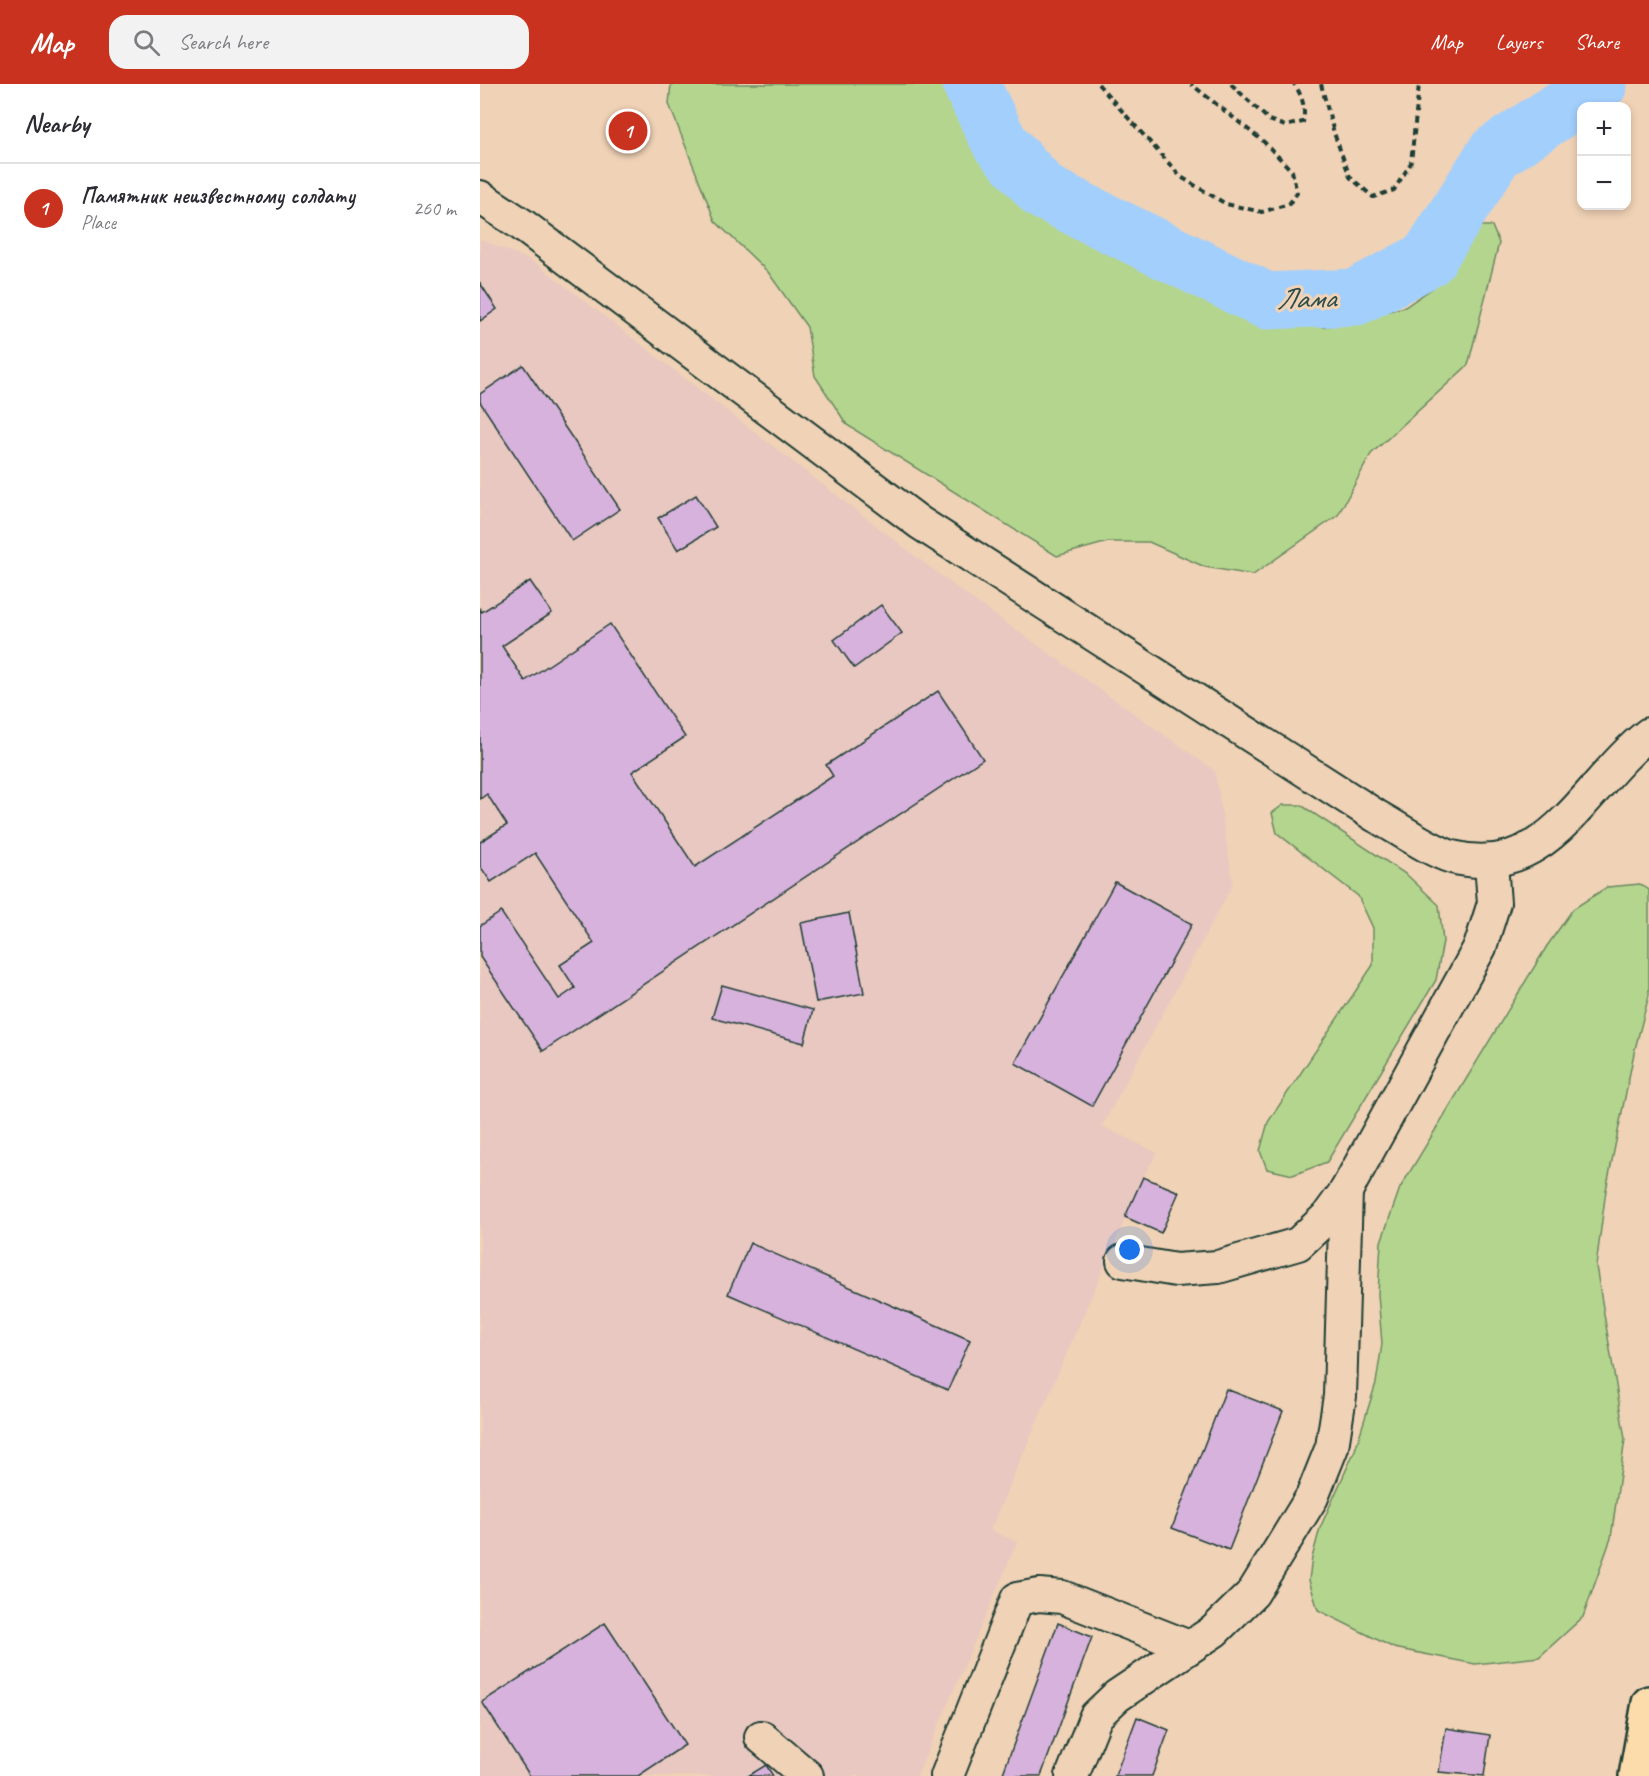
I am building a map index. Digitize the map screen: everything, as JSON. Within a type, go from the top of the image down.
[{"type":"main road","points":[[1636,1776],[1649,1703]]},
{"type":"street","points":[[480,197],[521,224],[920,523],[1376,816],[1450,856],[1491,862],[1524,853],[1554,833],[1649,734]]},
{"type":"street","points":[[1122,1261],[1176,1270],[1218,1267],[1298,1244],[1327,1217],[1346,1191],[1480,947],[1494,903],[1491,862]]},
{"type":"street","points":[[1072,1776],[1096,1716],[1117,1696],[1214,1631],[1253,1593],[1312,1497],[1332,1447],[1340,1396],[1346,1191]]},
{"type":"street","points":[[947,1776],[1017,1599],[1039,1595],[1062,1597],[1189,1647]]},
{"type":"street","points":[[761,1737],[807,1776]]},
{"type":"path","points":[[1098,84],[1181,177],[1226,204],[1262,212],[1289,204],[1297,193],[1292,171],[1264,142],[1191,84]]},
{"type":"path","points":[[1231,84],[1269,120],[1285,126],[1303,122],[1305,112],[1294,84]]},
{"type":"path","points":[[1321,84],[1334,133],[1350,177],[1373,197],[1394,190],[1411,163],[1419,84]]},
{"type":"shaded area","points":[[480,239],[534,262],[958,589],[1215,771],[1233,884],[1102,1126],[1157,1153],[1143,1177],[990,1530],[1017,1542],[917,1776],[480,1776]]},
{"type":"green space","points":[[671,84],[944,84],[948,87],[989,171],[1042,213],[1143,270],[1246,313],[1324,327],[1405,307],[1447,278],[1472,226],[1492,226],[1499,243],[1468,365],[1371,454],[1338,515],[1253,575],[1205,567],[1149,542],[1108,542],[1057,556],[847,425],[815,376],[807,327],[768,272],[715,221],[669,104]]},
{"type":"green space","points":[[1283,805],[1301,805],[1407,875],[1439,905],[1443,941],[1436,980],[1327,1162],[1293,1175],[1267,1169],[1260,1151],[1268,1122],[1373,965],[1373,928],[1358,896],[1277,833],[1272,813]]},
{"type":"green space","points":[[1640,884],[1649,890],[1649,995],[1634,1053],[1606,1190],[1596,1266],[1625,1439],[1611,1538],[1583,1617],[1539,1657],[1475,1664],[1394,1648],[1318,1610],[1309,1580],[1320,1528],[1355,1450],[1376,1383],[1382,1344],[1378,1294],[1381,1242],[1400,1188],[1547,946],[1573,909],[1607,887]]},
{"type":"building","points":[[480,283],[497,309],[480,321]]},
{"type":"building","points":[[523,365],[620,509],[572,541],[480,402],[480,394]]},
{"type":"building","points":[[696,495],[716,527],[678,550],[658,518]]},
{"type":"building","points":[[530,581],[552,613],[502,646],[525,681],[610,624],[685,737],[632,772],[695,867],[833,776],[826,765],[938,691],[983,759],[543,1051],[480,957],[480,926],[501,912],[559,999],[575,988],[560,965],[594,943],[535,853],[491,882],[480,866],[480,842],[507,825],[487,794],[480,799],[480,609],[482,612]]},
{"type":"building","points":[[881,605],[902,633],[854,668],[834,640]]},
{"type":"building","points":[[1115,882],[1192,924],[1092,1106],[1015,1063]]},
{"type":"building","points":[[849,913],[864,993],[816,1002],[801,923]]},
{"type":"building","points":[[722,985],[813,1010],[804,1043],[712,1018]]},
{"type":"building","points":[[1143,1177],[1179,1192],[1161,1233],[1125,1217]]},
{"type":"building","points":[[750,1243],[970,1340],[948,1390],[728,1294]]},
{"type":"building","points":[[1226,1389],[1283,1411],[1229,1550],[1172,1528]]},
{"type":"building","points":[[605,1623],[685,1745],[638,1776],[530,1776],[482,1702]]},
{"type":"building","points":[[1058,1623],[1092,1637],[1041,1776],[1002,1776]]},
{"type":"building","points":[[1137,1717],[1169,1730],[1152,1776],[1115,1776]]},
{"type":"building","points":[[1446,1728],[1490,1735],[1484,1776],[1439,1772]]},
{"type":"building","points":[[766,1765],[773,1776],[748,1776]]},
{"type":"waterway","name":"Лама","points":[[971,84],[1000,143],[1044,192],[1267,301],[1356,297],[1428,259],[1495,153],[1599,84]]},
{"type":"place","name":"Памятник неизвестному солдату","points":[[628,131]]}]
